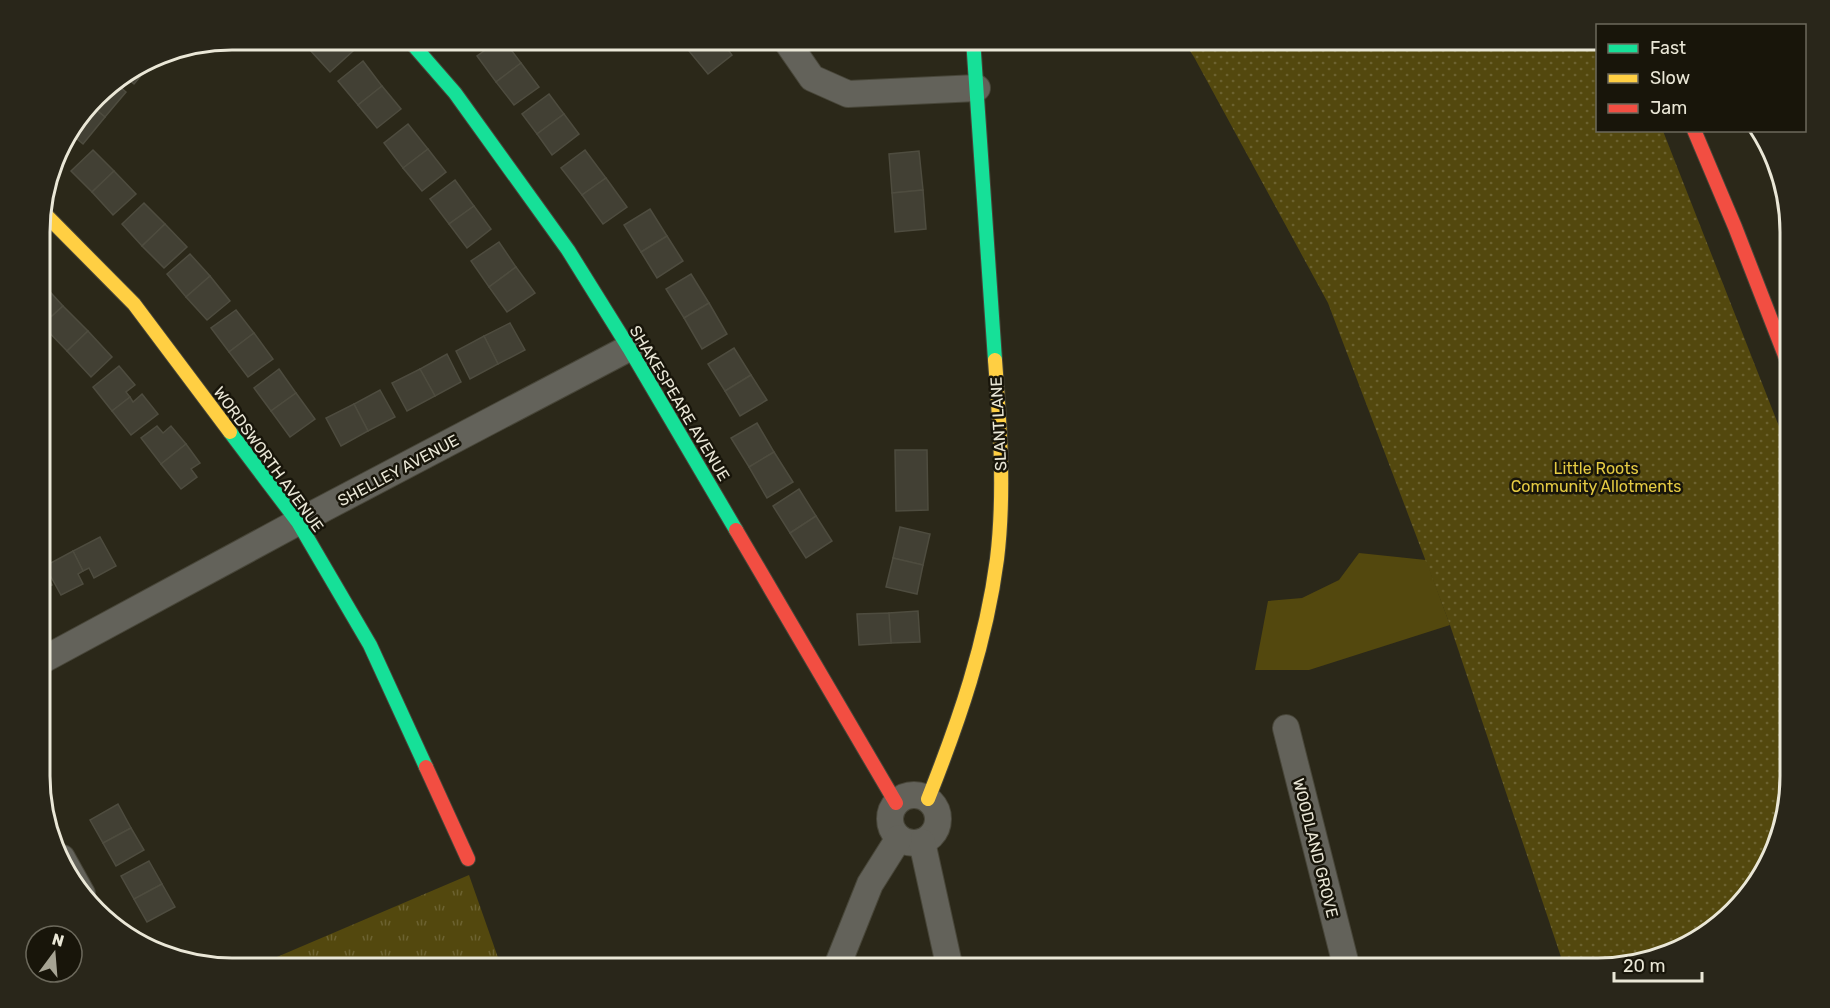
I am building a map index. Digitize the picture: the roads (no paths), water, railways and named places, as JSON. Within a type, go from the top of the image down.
[{"type":"street","name":"SLANT LANE","points":[[928,799],[951,742],[993,591],[1002,497],[998,396],[974,49]]},
{"type":"street","name":"SHAKESPEARE AVENUE","points":[[417,50],[455,93],[568,250],[629,348],[896,803]]},
{"type":"street","points":[[792,50],[812,78],[848,94],[976,88]]},
{"type":"street","points":[[1695,132],[1780,342]]},
{"type":"street","name":"WORDSWORTH AVENUE","points":[[50,219],[134,304],[298,522],[370,645],[468,859]]},
{"type":"street","name":"SHELLEY AVENUE","points":[[49,657],[298,522],[629,348]]},
{"type":"street","name":"WOODLAND GROVE","points":[[1286,728],[1344,958]]},
{"type":"street","points":[[840,958],[870,884],[910,840],[933,835],[939,820],[937,812],[928,799],[911,795],[896,803],[891,812],[891,824],[910,840],[947,958]]},
{"type":"park label","name":"Little Roots Community Allotments","points":[[1596,477]]}]
